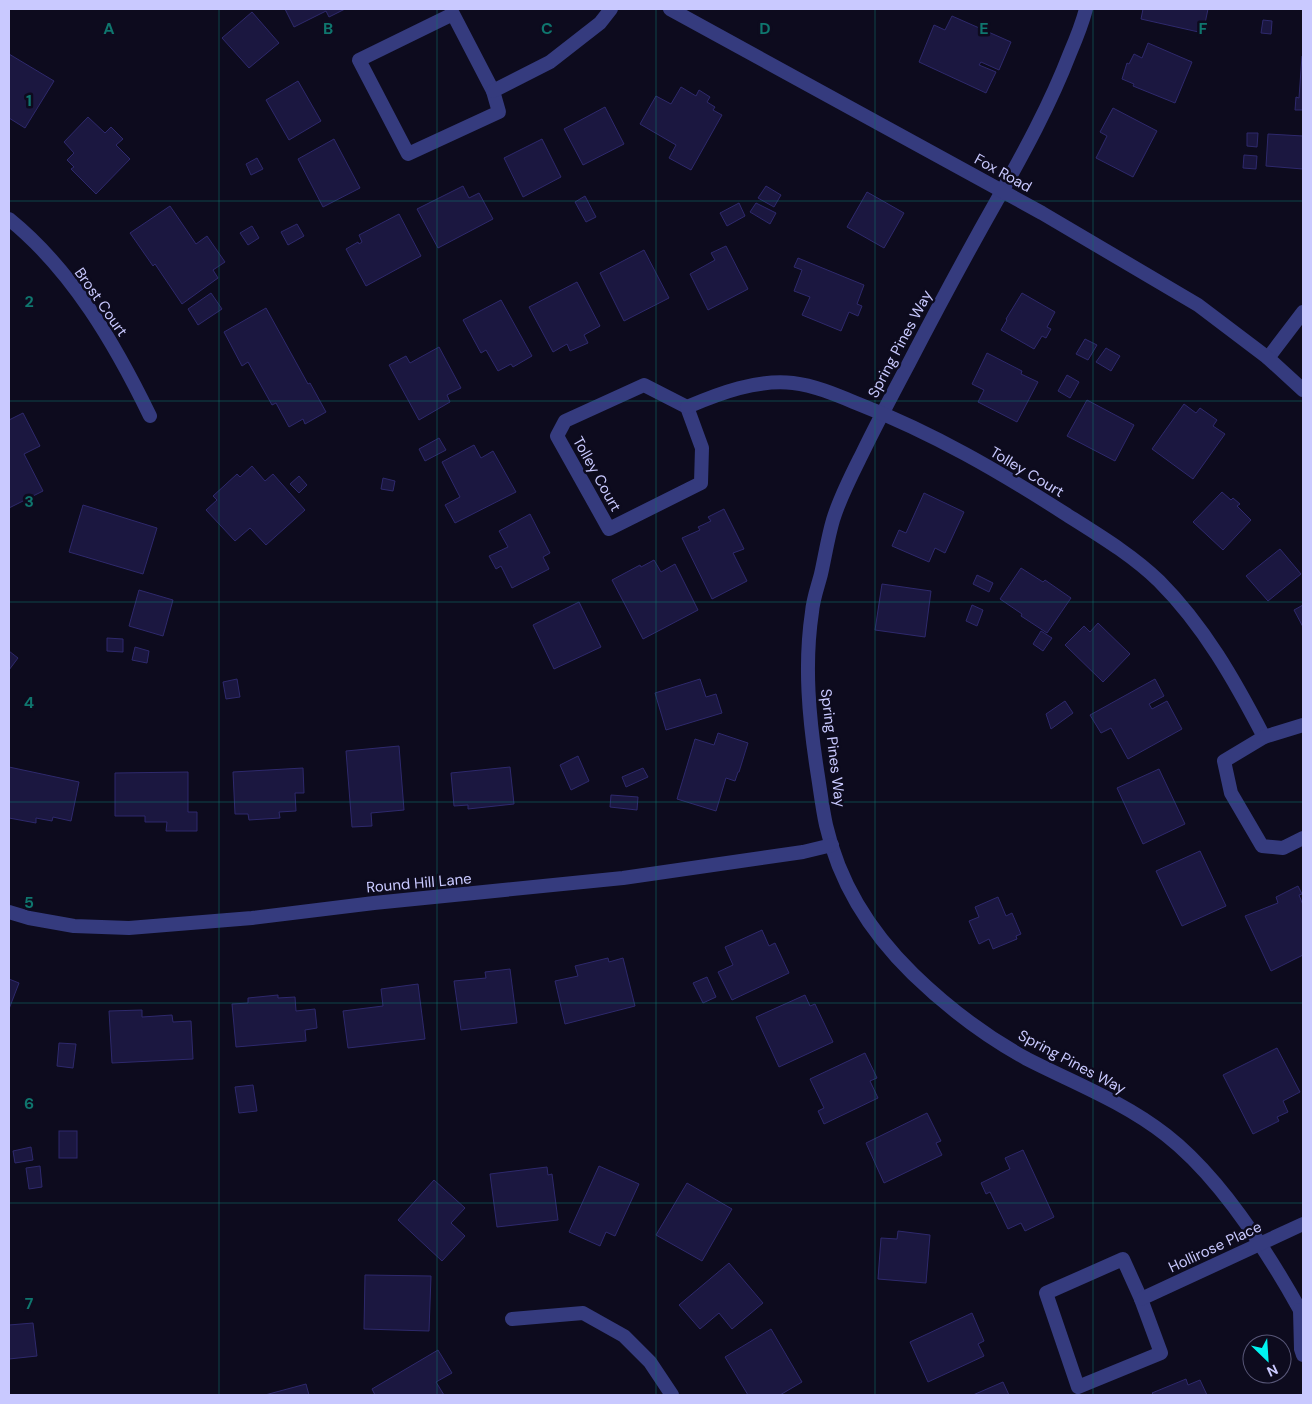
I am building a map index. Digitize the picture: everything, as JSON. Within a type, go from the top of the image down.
[{"type":"street","points":[[493,91],[550,62],[600,23],[611,9]]},
{"type":"street","name":"Fox Road","points":[[670,9],[1002,191],[1198,305],[1268,358],[1303,390]]},
{"type":"street","name":"Spring Pines Way","points":[[1086,9],[1083,22],[1060,78],[1028,143],[974,239],[882,413],[848,483],[834,519],[812,611],[808,660],[813,746],[826,826],[832,845],[844,879],[876,932],[898,959],[957,1013],[1027,1059],[1137,1115],[1166,1135],[1200,1166],[1225,1196],[1260,1244],[1302,1311],[1303,1355]]},
{"type":"street","points":[[453,14],[493,91],[500,112],[408,154],[359,60],[453,14]]},
{"type":"street","name":"Brost Court","points":[[9,219],[47,255],[92,312],[128,371],[150,416]]},
{"type":"street","points":[[1268,358],[1303,312]]},
{"type":"street","name":"Tolley Court","points":[[687,407],[702,448],[701,483],[609,529],[557,436],[565,421],[644,385],[687,407],[736,389],[764,384],[792,383],[818,388],[882,413],[953,447],[1037,496],[1124,551],[1159,582],[1188,614],[1213,647],[1241,692],[1264,738]]},
{"type":"street","points":[[1303,724],[1264,738],[1224,761],[1231,793],[1262,846],[1283,848],[1303,838]]},
{"type":"street","name":"Round Hill Lane","points":[[9,912],[29,918],[74,926],[138,927],[252,918],[374,903],[623,878],[803,852],[832,845]]},
{"type":"street","name":"Hollirose Place","points":[[1141,1299],[1303,1224]]},
{"type":"street","points":[[1123,1259],[1141,1299],[1161,1353],[1078,1387],[1046,1293],[1123,1259]]},
{"type":"street","points":[[512,1319],[583,1313],[624,1336],[650,1362],[672,1395]]},
{"type":"building","points":[[285,9],[345,9],[329,17],[326,11],[294,27]]},
{"type":"building","points":[[1143,9],[1208,9],[1203,33],[1141,19]]},
{"type":"building","points":[[252,12],[279,43],[249,68],[222,38]]},
{"type":"building","points":[[952,16],[1011,42],[999,70],[981,62],[979,65],[996,72],[986,93],[919,62],[934,25],[945,30]]},
{"type":"building","points":[[1263,20],[1272,21],[1271,34],[1261,33]]},
{"type":"building","points":[[1148,43],[1192,62],[1175,103],[1133,86],[1134,84],[1122,79],[1127,63],[1129,64],[1134,54],[1142,58]]},
{"type":"building","points":[[9,54],[54,81],[25,128],[9,118]]},
{"type":"building","points":[[1302,56],[1303,110],[1295,110],[1296,97],[1299,98]]},
{"type":"building","points":[[298,81],[321,121],[289,140],[266,100]]},
{"type":"building","points":[[681,87],[696,96],[699,90],[710,97],[707,102],[715,107],[713,110],[722,115],[691,170],[669,158],[676,145],[640,124],[656,96],[671,104]]},
{"type":"building","points":[[605,107],[624,144],[583,165],[564,129]]},
{"type":"building","points":[[1113,108],[1157,131],[1133,177],[1096,158],[1107,136],[1100,132]]},
{"type":"building","points":[[88,117],[105,133],[111,127],[123,139],[116,145],[130,159],[96,194],[71,169],[74,167],[67,160],[74,153],[64,142]]},
{"type":"building","points":[[1247,133],[1258,133],[1257,147],[1247,146]]},
{"type":"building","points":[[1268,134],[1303,136],[1303,169],[1266,166]]},
{"type":"building","points":[[334,139],[360,188],[323,207],[298,159]]},
{"type":"building","points":[[542,139],[561,177],[523,197],[504,158]]},
{"type":"building","points":[[1244,155],[1257,156],[1256,169],[1243,168]]},
{"type":"building","points":[[257,158],[263,169],[251,175],[246,164]]},
{"type":"building","points":[[463,186],[469,198],[479,193],[493,219],[438,248],[417,209]]},
{"type":"building","points":[[766,186],[781,195],[774,207],[758,198]]},
{"type":"building","points":[[867,192],[904,213],[884,248],[847,227]]},
{"type":"building","points":[[585,196],[596,217],[586,222],[575,202]]},
{"type":"building","points":[[739,203],[745,216],[727,226],[720,213]]},
{"type":"building","points":[[756,203],[776,213],[770,224],[750,212]]},
{"type":"building","points":[[170,206],[196,244],[207,236],[225,262],[213,270],[218,278],[182,304],[155,264],[153,266],[130,233]]},
{"type":"building","points":[[399,214],[421,256],[366,286],[346,249],[358,242],[359,244],[362,242],[359,235]]},
{"type":"building","points":[[297,224],[304,236],[288,245],[281,232]]},
{"type":"building","points":[[252,226],[259,238],[248,245],[240,233]]},
{"type":"building","points":[[726,246],[748,289],[708,310],[690,274],[715,260],[711,253]]},
{"type":"building","points":[[644,250],[669,298],[624,321],[600,273]]},
{"type":"building","points":[[798,258],[864,285],[857,304],[862,306],[858,316],[849,312],[841,331],[802,315],[810,297],[794,291],[802,270],[794,267]]},
{"type":"building","points":[[577,282],[600,326],[584,335],[588,343],[570,351],[567,344],[553,352],[529,307]]},
{"type":"building","points":[[211,293],[222,309],[198,325],[188,309]]},
{"type":"building","points":[[1022,293],[1055,312],[1047,327],[1051,329],[1046,338],[1042,336],[1034,349],[1001,330]]},
{"type":"building","points":[[501,300],[532,356],[513,367],[511,364],[498,371],[486,350],[481,353],[463,320]]},
{"type":"building","points":[[266,308],[308,384],[310,383],[326,412],[305,424],[303,419],[289,427],[276,403],[272,405],[248,362],[242,366],[224,332]]},
{"type":"building","points":[[1085,339],[1097,345],[1088,360],[1076,354]]},
{"type":"building","points":[[439,347],[461,388],[447,395],[450,402],[419,420],[389,365],[406,356],[410,363]]},
{"type":"building","points":[[1106,348],[1120,356],[1111,371],[1096,362]]},
{"type":"building","points":[[987,353],[1022,371],[1021,374],[1038,382],[1017,422],[978,402],[984,390],[972,384]]},
{"type":"building","points":[[1067,375],[1079,382],[1070,398],[1058,391]]},
{"type":"building","points":[[1087,400],[1134,425],[1115,461],[1067,436]]},
{"type":"building","points":[[1184,404],[1196,413],[1200,408],[1217,420],[1213,426],[1225,434],[1193,479],[1152,449]]},
{"type":"building","points":[[23,413],[40,446],[24,454],[43,491],[9,508],[9,420]]},
{"type":"building","points":[[439,438],[446,450],[425,461],[419,449]]},
{"type":"building","points":[[474,445],[481,458],[493,451],[516,492],[455,523],[445,505],[460,497],[442,462]]},
{"type":"building","points":[[252,466],[265,481],[273,474],[305,510],[266,545],[250,528],[235,541],[206,510],[217,500],[213,496],[237,474],[240,477]]},
{"type":"building","points":[[299,476],[307,485],[299,493],[290,484]]},
{"type":"building","points":[[383,478],[395,481],[393,491],[381,489]]},
{"type":"building","points":[[1222,492],[1231,500],[1233,498],[1240,504],[1237,506],[1251,520],[1223,550],[1193,522]]},
{"type":"building","points":[[924,493],[964,512],[945,553],[935,548],[929,562],[892,546],[899,530],[906,533]]},
{"type":"building","points":[[83,505],[157,528],[143,574],[69,552]]},
{"type":"building","points":[[724,509],[744,549],[733,553],[747,581],[712,599],[682,538],[700,530],[698,527],[711,521],[708,517]]},
{"type":"building","points":[[530,514],[550,553],[543,557],[549,569],[512,588],[501,566],[496,569],[489,556],[508,547],[499,531]]},
{"type":"building","points":[[1280,549],[1301,574],[1268,601],[1246,576]]},
{"type":"building","points":[[654,560],[661,572],[675,564],[698,610],[643,639],[612,580],[640,565],[641,567]]},
{"type":"building","points":[[1021,568],[1043,582],[1045,580],[1071,598],[1047,633],[1000,599]]},
{"type":"building","points":[[977,575],[993,583],[989,592],[973,584]]},
{"type":"building","points":[[882,584],[931,591],[925,637],[875,630]]},
{"type":"building","points":[[139,590],[173,600],[163,636],[129,626]]},
{"type":"building","points":[[579,602],[601,647],[554,669],[533,625]]},
{"type":"building","points":[[972,605],[983,610],[977,626],[966,621]]},
{"type":"building","points":[[1303,605],[1303,627],[1294,610]]},
{"type":"building","points":[[1098,623],[1130,654],[1103,682],[1065,645],[1084,626],[1090,632]]},
{"type":"building","points":[[1041,631],[1052,638],[1043,651],[1033,644]]},
{"type":"building","points":[[107,638],[123,639],[123,652],[107,651]]},
{"type":"building","points":[[135,647],[149,651],[147,663],[132,660]]},
{"type":"building","points":[[9,651],[18,658],[9,670]]},
{"type":"building","points":[[237,679],[240,697],[226,699],[223,682]]},
{"type":"building","points":[[700,679],[706,697],[716,694],[722,713],[666,730],[655,693]]},
{"type":"building","points":[[1155,679],[1164,696],[1149,704],[1152,709],[1167,701],[1182,729],[1128,759],[1111,728],[1101,733],[1090,715]]},
{"type":"building","points":[[1065,701],[1073,713],[1051,729],[1046,714]]},
{"type":"building","points":[[718,733],[748,743],[735,781],[726,778],[716,811],[677,799],[695,739],[714,745]]},
{"type":"building","points":[[399,746],[404,810],[371,813],[372,826],[352,827],[346,751]]},
{"type":"building","points":[[578,756],[589,781],[571,790],[560,765]]},
{"type":"building","points":[[9,767],[79,782],[71,821],[53,817],[52,821],[36,818],[36,823],[9,818]]},
{"type":"building","points":[[510,767],[514,804],[468,809],[468,805],[454,806],[451,773]]},
{"type":"building","points":[[303,768],[304,793],[295,793],[296,811],[279,812],[280,818],[249,820],[248,814],[235,814],[233,772]]},
{"type":"building","points":[[643,768],[648,777],[626,787],[622,777]]},
{"type":"building","points":[[1159,769],[1185,824],[1143,844],[1117,788]]},
{"type":"building","points":[[188,772],[188,812],[197,812],[197,831],[166,831],[167,822],[145,822],[145,816],[115,816],[115,773]]},
{"type":"building","points":[[611,795],[638,797],[637,810],[610,807]]},
{"type":"building","points":[[1200,851],[1226,906],[1182,926],[1156,871]]},
{"type":"building","points":[[1298,886],[1302,894],[1299,895],[1303,905],[1303,955],[1271,971],[1245,916],[1278,903],[1276,897]]},
{"type":"building","points":[[998,897],[1006,916],[1012,913],[1021,934],[1016,936],[1017,939],[993,949],[989,939],[979,944],[969,921],[979,917],[975,907]]},
{"type":"building","points":[[762,930],[769,946],[775,943],[789,973],[732,1000],[718,972],[733,965],[725,947]]},
{"type":"building","points":[[608,958],[609,962],[623,958],[635,1006],[565,1024],[555,981],[578,976],[575,966]]},
{"type":"building","points":[[510,969],[517,1023],[461,1030],[454,981],[486,978],[485,972]]},
{"type":"building","points":[[707,977],[716,997],[703,1003],[693,983]]},
{"type":"building","points":[[9,979],[19,983],[9,1009]]},
{"type":"building","points":[[418,984],[425,1039],[348,1048],[343,1011],[383,1006],[381,989]]},
{"type":"building","points":[[278,995],[278,998],[295,997],[296,1011],[315,1009],[317,1028],[305,1030],[306,1041],[236,1047],[232,1004],[248,1003],[248,998]]},
{"type":"building","points":[[805,995],[810,1006],[815,1004],[833,1042],[779,1067],[756,1017]]},
{"type":"building","points":[[142,1010],[142,1017],[172,1015],[173,1022],[191,1021],[193,1059],[112,1063],[109,1011]]},
{"type":"building","points":[[59,1043],[76,1044],[73,1068],[57,1066]]},
{"type":"building","points":[[1277,1048],[1300,1092],[1283,1101],[1288,1112],[1277,1117],[1279,1121],[1253,1134],[1223,1075]]},
{"type":"building","points":[[865,1053],[877,1078],[870,1081],[878,1098],[824,1124],[818,1111],[824,1108],[810,1079]]},
{"type":"building","points":[[253,1085],[257,1111],[239,1113],[235,1087]]},
{"type":"building","points":[[927,1113],[941,1141],[936,1143],[942,1155],[884,1183],[866,1143]]},
{"type":"building","points":[[59,1131],[77,1131],[77,1158],[59,1158]]},
{"type":"building","points":[[31,1147],[33,1160],[15,1163],[13,1151]]},
{"type":"building","points":[[1023,1150],[1054,1217],[1025,1231],[1021,1223],[1008,1229],[990,1192],[986,1194],[981,1183],[1010,1169],[1005,1158]]},
{"type":"building","points":[[40,1166],[42,1187],[29,1189],[26,1168]]},
{"type":"building","points":[[599,1166],[639,1184],[615,1236],[606,1232],[600,1246],[569,1232]]},
{"type":"building","points":[[547,1167],[548,1175],[552,1174],[558,1220],[497,1227],[490,1174]]},
{"type":"building","points":[[434,1180],[465,1208],[451,1223],[465,1236],[442,1261],[398,1220]]},
{"type":"building","points":[[687,1183],[732,1209],[702,1261],[656,1235]]},
{"type":"building","points":[[898,1231],[930,1235],[926,1283],[878,1279],[881,1238],[897,1239]]},
{"type":"building","points":[[729,1263],[763,1303],[732,1329],[719,1313],[700,1329],[679,1305]]},
{"type":"building","points":[[365,1275],[431,1276],[429,1331],[364,1329]]},
{"type":"building","points":[[972,1313],[984,1341],[978,1344],[984,1356],[928,1382],[910,1342]]},
{"type":"building","points":[[33,1323],[37,1356],[9,1359],[9,1325]]},
{"type":"building","points":[[771,1329],[802,1382],[780,1395],[748,1395],[725,1357]]},
{"type":"building","points":[[438,1350],[452,1373],[436,1382],[444,1395],[375,1395],[372,1389]]},
{"type":"building","points":[[1186,1379],[1188,1385],[1200,1380],[1207,1395],[1154,1395],[1152,1393]]},
{"type":"building","points":[[1003,1382],[1009,1395],[973,1395]]},
{"type":"building","points":[[306,1384],[309,1395],[265,1395]]}]
